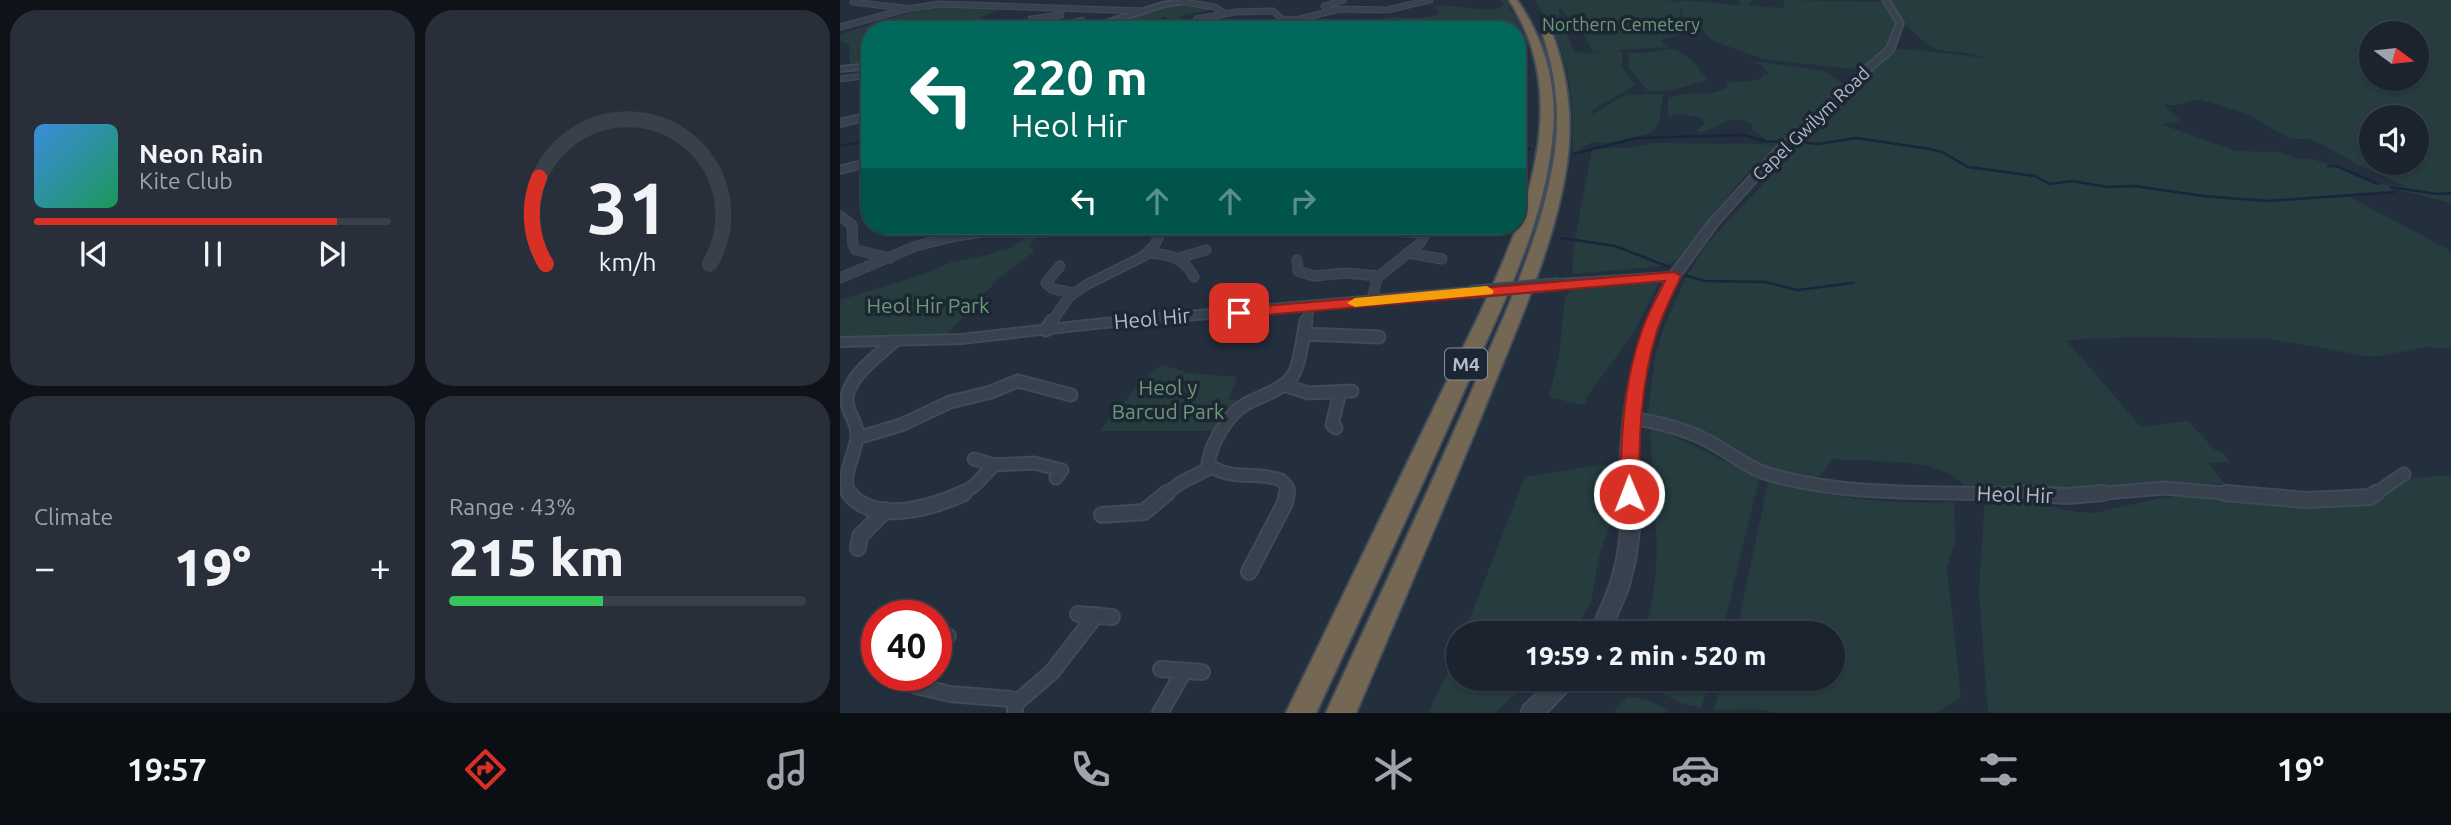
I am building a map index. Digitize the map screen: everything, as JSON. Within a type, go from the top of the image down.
[{"type":"highway","name":"M4","points":[[1513,0],[1525,21]]},
{"type":"highway","name":"M4","points":[[1341,713],[1480,396],[1521,296],[1550,210],[1562,140],[1563,97],[1552,46],[1526,0]]},
{"type":"highway","name":"M4","points":[[1526,22],[1535,38],[1547,85],[1544,152],[1526,219]]},
{"type":"highway","name":"M4","points":[[1301,713],[1493,306],[1520,235]]},
{"type":"street","points":[[991,7],[1016,0]]},
{"type":"street","points":[[1332,10],[1324,7],[1344,0]]},
{"type":"street","points":[[1394,9],[1411,2],[1430,0]]},
{"type":"street","name":"Capel Gwilym Road","points":[[1674,276],[1714,222],[1781,148],[1834,107],[1864,72],[1890,49],[1900,23],[1886,0]]},
{"type":"street","points":[[840,27],[906,8],[962,1],[991,7],[1102,6],[1142,11]]},
{"type":"street","points":[[1102,6],[1116,1]]},
{"type":"street","points":[[1110,21],[1183,1],[1212,6],[1224,13]]},
{"type":"street","points":[[853,2],[906,8]]},
{"type":"street","points":[[1212,6],[1222,3]]},
{"type":"street","points":[[1196,21],[1224,13],[1269,10],[1280,6]]},
{"type":"street","points":[[1035,8],[1030,14],[1031,19],[1061,15]]},
{"type":"street","points":[[1269,10],[1277,12],[1284,19],[1299,20],[1332,10],[1412,10]]},
{"type":"street","points":[[840,70],[861,67]]},
{"type":"street","points":[[840,79],[861,76]]},
{"type":"street","points":[[840,123],[861,118]]},
{"type":"street","points":[[840,170],[861,164]]},
{"type":"street","points":[[840,216],[848,220],[856,250],[890,258]]},
{"type":"street","points":[[840,232],[852,230]]},
{"type":"street","points":[[840,278],[954,235]]},
{"type":"street","points":[[1046,330],[1065,301],[1074,293],[1147,253],[1158,235]]},
{"type":"street","points":[[1372,301],[1379,276],[1408,253],[1424,235]]},
{"type":"street","points":[[1147,253],[1179,258],[1206,250]]},
{"type":"street","points":[[1408,253],[1441,260]]},
{"type":"street","points":[[1179,258],[1188,265],[1194,277]]},
{"type":"street","points":[[1297,260],[1298,271],[1308,275],[1345,272],[1379,276]]},
{"type":"street","points":[[1060,266],[1046,283],[1053,289],[1074,293]]},
{"type":"street","points":[[1605,621],[1619,589],[1628,554],[1631,418],[1644,345],[1674,276]]},
{"type":"street","name":"Heol Hir","points":[[840,342],[961,339],[1310,306],[1674,276]]},
{"type":"street","points":[[1249,572],[1284,503],[1288,488],[1273,477],[1226,473],[1208,463],[1209,455],[1233,414],[1244,405],[1284,385],[1296,370],[1310,306]]},
{"type":"street","points":[[1304,334],[1334,332],[1355,337],[1379,337]]},
{"type":"street","points":[[893,342],[852,380],[842,395],[856,428],[857,438],[845,478],[845,497],[865,506],[886,510],[923,507],[948,500],[978,483],[994,465]]},
{"type":"street","points":[[857,438],[901,425],[950,402],[991,392],[1018,381],[1035,389],[1064,390],[1071,395]]},
{"type":"street","points":[[1284,385],[1308,393],[1346,392],[1332,425],[1336,428]]},
{"type":"street","name":"Heol Hir","points":[[1631,418],[1665,424],[1702,438],[1765,473],[1801,481],[1884,492],[1998,492],[2068,496],[2164,488],[2307,500],[2370,497],[2403,474]]},
{"type":"street","points":[[974,459],[994,465],[1034,463],[1062,470],[1056,478]]},
{"type":"street","points":[[1102,515],[1144,512],[1180,483],[1212,467]]},
{"type":"street","points":[[858,548],[860,536],[886,510]]},
{"type":"street","points":[[930,691],[1011,699],[1015,709],[1104,616],[1079,614]]},
{"type":"street","points":[[1161,669],[1202,672]]},
{"type":"street","points":[[1160,713],[1184,671]]},
{"type":"street","points":[[1532,713],[1554,691]]},
{"type":"green space","points":[[1500,0],[1506,0],[1511,5],[1509,8],[1520,21],[1383,21],[1388,17],[1422,18],[1437,15],[1439,9],[1432,8],[1441,6],[1487,9],[1504,5]]},
{"type":"green space","name":"Northern Cemetery","points":[[1534,0],[1666,0],[1669,3],[1668,0],[1680,3],[1678,1],[1737,5],[1741,4],[1738,0],[1755,0],[1749,2],[1750,5],[1779,8],[1784,7],[1784,0],[1886,2],[1890,16],[1897,24],[1888,48],[1867,67],[1851,69],[1763,59],[1716,42],[1707,36],[1696,21],[1683,16],[1682,10],[1677,6],[1681,12],[1680,24],[1685,27],[1684,34],[1663,39],[1662,42],[1669,47],[1617,50],[1622,52],[1622,67],[1635,85],[1591,111],[1593,114],[1625,95],[1663,94],[1660,119],[1656,128],[1648,134],[1609,143],[1592,142],[1573,153],[1572,110],[1567,73],[1556,37]],"holes":[[[1559,6],[1587,40],[1593,52],[1603,52],[1586,54],[1574,51],[1559,15]]]},
{"type":"green space","points":[[1888,0],[2451,0],[2451,203],[2392,188],[2394,192],[2346,195],[2451,251],[2451,349],[2429,347],[2372,357],[2270,339],[2138,337],[2066,340],[2141,427],[2188,421],[2230,462],[2208,463],[2225,484],[2189,483],[2061,491],[1965,488],[1955,477],[1924,465],[1833,459],[1817,479],[1769,470],[1648,412],[1655,357],[1664,327],[1686,277],[1706,245],[1765,182],[1778,155],[1892,49],[1983,58],[1973,54],[1940,50],[1926,43]],"holes":[[[2198,99],[2245,113],[2290,139],[2308,139],[2359,165],[2359,105],[2429,105],[2429,175],[2380,175],[2405,186],[2378,184],[2336,166],[2311,159],[2298,159],[2280,152],[2236,151],[2160,124],[2180,121],[2164,105],[2178,105]]]},
{"type":"green space","points":[[931,5],[1000,9],[982,17],[980,21],[883,21],[935,8]]},
{"type":"green space","points":[[1169,5],[1218,9],[1185,14],[1175,21],[1116,21]]},
{"type":"green space","points":[[861,28],[861,65],[840,67],[850,64],[849,45],[840,40],[840,34]]},
{"type":"green space","points":[[1669,49],[1687,56],[1708,80],[1670,91],[1648,91],[1629,68],[1629,53]]},
{"type":"green space","points":[[1759,62],[1825,71],[1848,87],[1831,105],[1776,146],[1764,143],[1766,139],[1752,130],[1753,125],[1744,121],[1731,120],[1701,133],[1696,130],[1704,124],[1702,118],[1681,114],[1668,117],[1668,97],[1712,93],[1728,86],[1724,83],[1759,80],[1764,77],[1761,75],[1769,74],[1761,64],[1750,64]]},
{"type":"green space","points":[[1654,143],[1762,144],[1776,147],[1743,178],[1675,261],[1663,266],[1572,274],[1574,245],[1592,149],[1637,147]]},
{"type":"green space","name":"Heol Hir Park","points":[[1027,236],[1038,236],[1029,246],[1035,251],[999,278],[946,335],[840,337],[840,300],[921,275],[954,261],[1012,248]]},
{"type":"green space","points":[[1646,280],[1658,282],[1656,289],[1632,335],[1586,398],[1586,406],[1549,397],[1559,355],[1565,297],[1571,290]]},
{"type":"green space","name":"Heol y Barcud Park","points":[[1161,365],[1189,373],[1237,377],[1228,400],[1243,400],[1222,417],[1215,431],[1099,431],[1142,381]]},
{"type":"green space","points":[[1650,428],[1663,431],[1759,478],[1725,621],[1647,621],[1655,583],[1655,506]]},
{"type":"green space","points":[[1607,464],[1612,495],[1611,520],[1599,557],[1591,604],[1579,621],[1469,621],[1525,477]]},
{"type":"green space","points":[[2451,475],[2451,713],[1988,713],[1979,592],[1985,499],[2016,499],[2070,511],[2095,513],[2155,499],[2200,495],[2314,504],[2377,501],[2411,478]]},
{"type":"green space","points":[[1769,478],[1836,496],[1909,502],[1954,502],[1955,542],[1947,567],[1961,697],[1937,713],[1775,713],[1758,709],[1714,710],[1720,691],[1845,691],[1845,621],[1739,621]]},
{"type":"green space","points":[[1446,676],[1446,691],[1518,691],[1495,713],[1428,713]]},
{"type":"green space","points":[[1658,691],[1707,691],[1701,708],[1681,703]]},
{"type":"green space","points":[[1627,697],[1650,701],[1670,713],[1613,713]]},
{"type":"waterway","points":[[1156,21],[1165,18]]},
{"type":"waterway","points":[[1573,154],[1637,138],[1743,135],[1768,142],[1784,141]]},
{"type":"waterway","points":[[1793,141],[1818,144],[1856,138],[1930,149],[1942,152],[1968,167],[2035,176],[2049,184],[2072,181],[2107,187],[2135,186],[2203,196],[2268,201],[2394,192]]},
{"type":"waterway","points":[[840,146],[861,142]]},
{"type":"waterway","points":[[1526,149],[1530,149]]},
{"type":"waterway","points":[[2328,166],[2336,166],[2378,184]]},
{"type":"waterway","points":[[2391,187],[2437,194],[2451,193]]},
{"type":"waterway","points":[[1561,238],[1615,246],[1669,267]]},
{"type":"waterway","points":[[1684,275],[1705,281],[1765,282],[1797,290],[1853,283]]},
{"type":"slow traffic","points":[[1355,303],[1487,291]]},
{"type":"route","points":[[1239,313],[1674,276],[1644,345],[1633,400],[1629,494]]}]
